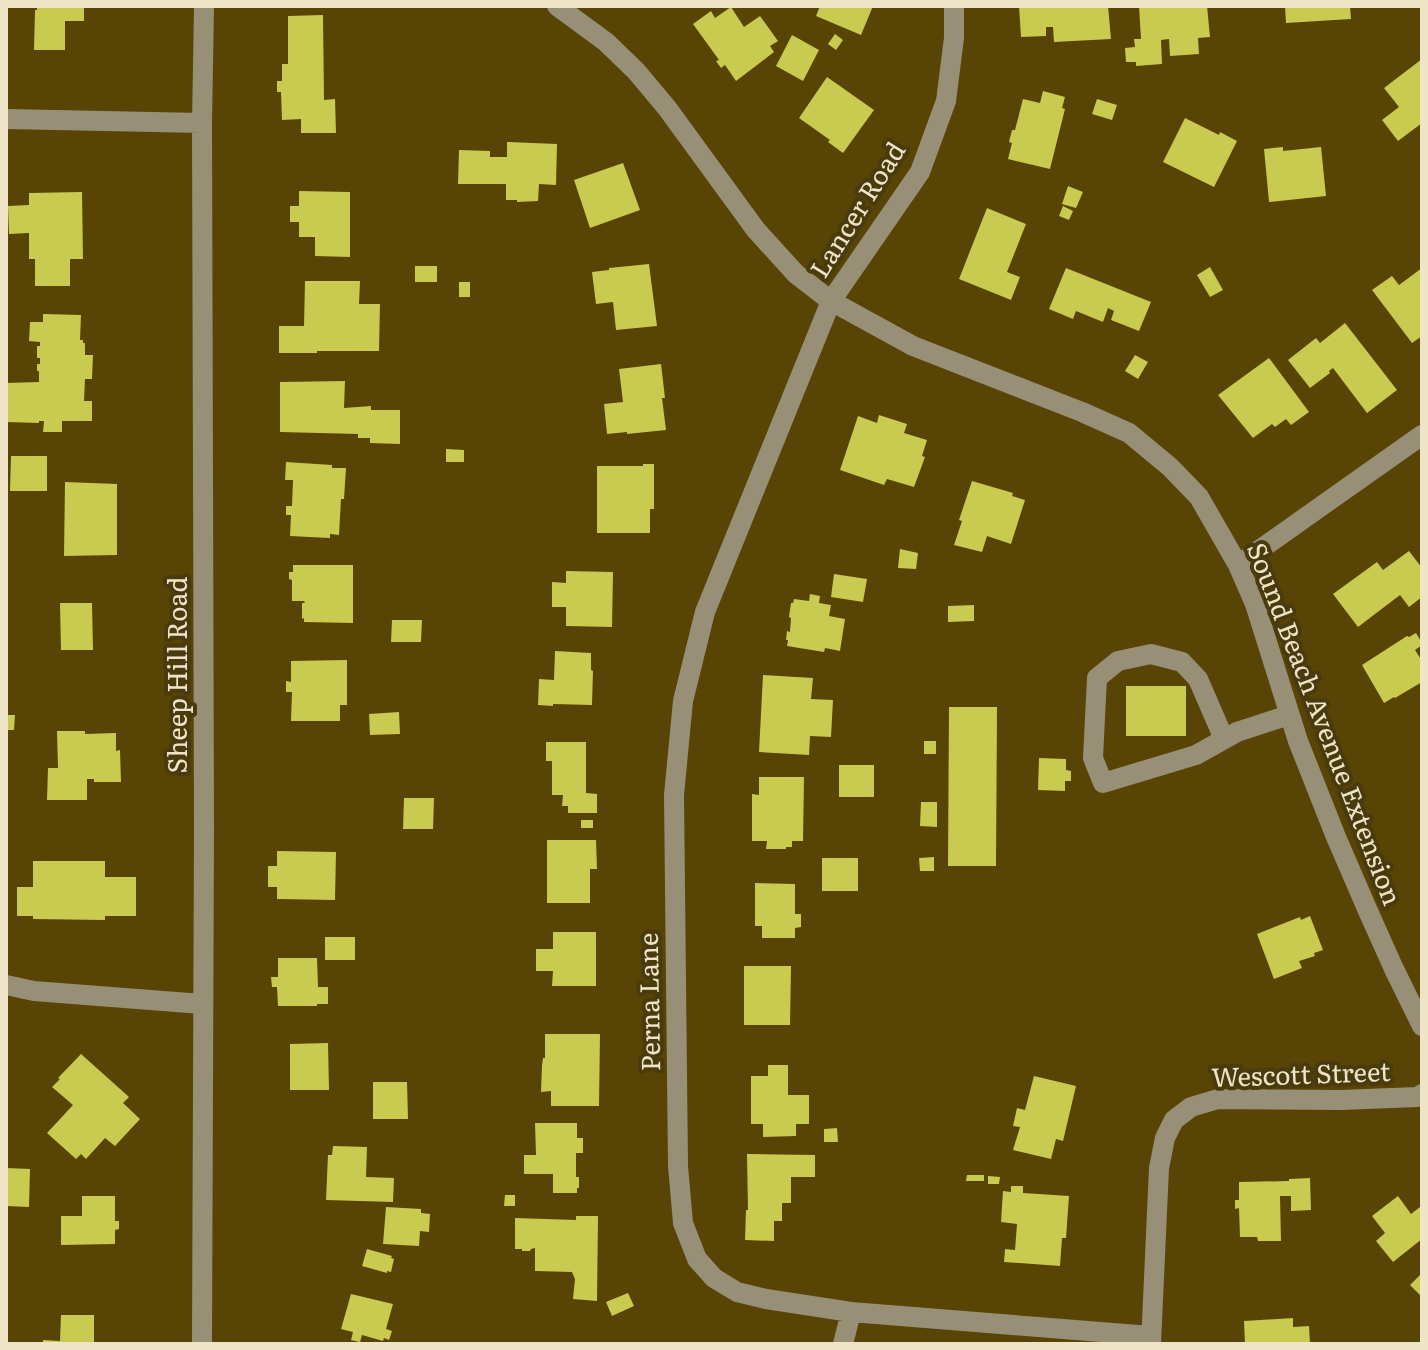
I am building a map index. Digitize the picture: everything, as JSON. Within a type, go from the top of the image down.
[{"type":"street","name":"Sheep Hill Road","points":[[202,1344],[204,6]]},
{"type":"street","name":"Sound Beach Avenue Extension","points":[[557,6],[606,42],[636,71],[667,108],[756,230],[796,274],[831,301],[913,346],[1129,433],[1170,467],[1199,497],[1238,565],[1255,604],[1289,715],[1336,837],[1422,1026]]},
{"type":"street","name":"Lancer Road","points":[[831,301],[920,172],[946,101],[954,38],[954,6]]},
{"type":"street","points":[[6,119],[202,123]]},
{"type":"street","name":"Perna Lane","points":[[831,301],[705,612],[683,701],[674,795],[678,1166],[683,1223],[697,1259],[714,1278],[737,1292],[851,1312],[1151,1340]]},
{"type":"street","points":[[1238,565],[1422,435]]},
{"type":"street","points":[[1224,739],[1198,679],[1182,662],[1151,654],[1118,661],[1097,678],[1093,758],[1103,783],[1196,755],[1237,732],[1289,715]]},
{"type":"street","points":[[6,985],[34,991],[202,1004]]},
{"type":"street","name":"Wescott Street","points":[[1151,1340],[1159,1168],[1165,1138],[1174,1120],[1191,1107],[1218,1099],[1341,1100],[1417,1097],[1422,1094]]},
{"type":"street","points":[[843,1344],[851,1312]]},
{"type":"building","points":[[37,6],[84,6],[84,21],[65,21],[65,50],[34,50]]},
{"type":"building","points":[[820,6],[873,6],[861,35],[816,16]]},
{"type":"building","points":[[1019,6],[1108,6],[1111,39],[1054,42],[1053,27],[1046,27],[1046,36],[1021,37]]},
{"type":"building","points":[[1139,6],[1207,6],[1210,37],[1198,38],[1199,54],[1170,56],[1169,39],[1161,40],[1162,64],[1136,66],[1136,62],[1126,62],[1125,48],[1135,47],[1134,39],[1141,39]]},
{"type":"building","points":[[1285,6],[1350,6],[1351,19],[1286,23]]},
{"type":"building","points":[[731,7],[744,27],[760,16],[778,41],[770,46],[774,52],[736,81],[725,65],[721,68],[716,61],[719,60],[693,24],[711,11],[715,18]]},
{"type":"building","points":[[323,15],[324,100],[335,99],[336,133],[301,133],[301,119],[282,120],[281,92],[277,92],[277,81],[282,81],[282,64],[288,64],[288,16]]},
{"type":"building","points":[[835,34],[843,40],[836,50],[828,44]]},
{"type":"building","points":[[792,35],[819,50],[803,81],[776,66]]},
{"type":"building","points":[[1422,59],[1422,123],[1398,141],[1382,120],[1399,107],[1384,88]]},
{"type":"building","points":[[827,77],[874,110],[843,153],[799,118]]},
{"type":"building","points":[[1043,91],[1065,97],[1062,108],[1065,109],[1050,169],[1008,159],[1012,130],[1015,130],[1023,99],[1040,103]]},
{"type":"building","points":[[1097,99],[1117,105],[1112,120],[1092,114]]},
{"type":"building","points":[[1185,118],[1237,141],[1214,187],[1163,162]]},
{"type":"building","points":[[507,142],[557,144],[556,185],[539,184],[538,201],[506,200],[506,184],[458,184],[459,150],[490,151],[490,157],[507,157]]},
{"type":"building","points":[[1283,147],[1283,151],[1321,147],[1326,196],[1269,202],[1264,149]]},
{"type":"building","points":[[623,163],[640,210],[590,228],[574,180]]},
{"type":"building","points":[[1068,186],[1083,192],[1076,208],[1062,204]]},
{"type":"building","points":[[299,191],[350,192],[350,257],[315,256],[315,237],[299,237],[299,222],[290,222],[290,206],[299,206]]},
{"type":"building","points":[[82,192],[83,259],[70,259],[70,286],[35,286],[35,259],[29,259],[29,233],[9,234],[8,206],[29,205],[29,193]]},
{"type":"building","points":[[1063,206],[1073,211],[1069,220],[1059,216]]},
{"type":"building","points":[[987,208],[1026,224],[1007,272],[1020,277],[1011,300],[959,279]]},
{"type":"building","points":[[649,264],[657,326],[616,330],[613,302],[596,304],[592,272]]},
{"type":"building","points":[[415,266],[437,266],[437,282],[415,282]]},
{"type":"building","points":[[1210,267],[1223,290],[1210,297],[1197,275]]},
{"type":"building","points":[[1066,268],[1151,302],[1139,331],[1111,320],[1114,311],[1108,308],[1103,322],[1076,311],[1073,319],[1049,309]]},
{"type":"building","points":[[1422,268],[1422,336],[1412,343],[1372,290],[1392,276],[1399,285]]},
{"type":"building","points":[[305,281],[360,281],[359,304],[380,304],[379,351],[279,353],[279,326],[304,326]]},
{"type":"building","points":[[459,282],[470,282],[470,297],[459,297]]},
{"type":"building","points":[[43,314],[81,315],[80,340],[85,343],[85,355],[93,355],[92,379],[85,379],[84,401],[92,401],[92,421],[62,421],[62,432],[43,432],[44,421],[6,422],[6,383],[39,382],[37,346],[40,342],[29,341],[30,322],[43,322]]},
{"type":"building","points":[[1345,323],[1397,390],[1367,413],[1333,368],[1310,388],[1288,360],[1316,338],[1320,343]]},
{"type":"building","points":[[1135,355],[1148,362],[1138,379],[1125,371]]},
{"type":"building","points":[[1269,358],[1309,412],[1291,425],[1286,419],[1275,427],[1272,424],[1253,438],[1218,395]]},
{"type":"building","points":[[661,364],[666,430],[607,434],[604,404],[623,402],[619,369]]},
{"type":"building","points":[[345,381],[344,408],[371,406],[371,410],[400,410],[400,444],[370,443],[370,438],[358,438],[358,434],[280,432],[280,382]]},
{"type":"building","points":[[879,415],[907,424],[904,433],[927,440],[922,456],[925,457],[914,487],[887,479],[884,485],[840,470],[858,416],[877,423]]},
{"type":"building","points":[[446,449],[464,450],[464,462],[446,462]]},
{"type":"building","points":[[11,456],[47,456],[47,491],[10,491]]},
{"type":"building","points":[[286,462],[346,468],[339,535],[330,534],[330,538],[290,536],[291,515],[286,515],[286,506],[292,506],[293,480],[285,480]]},
{"type":"building","points":[[654,464],[654,509],[650,509],[650,533],[597,533],[597,466]]},
{"type":"building","points":[[972,481],[1013,493],[1012,496],[1025,500],[1011,544],[987,536],[982,552],[954,545]]},
{"type":"building","points":[[65,482],[117,484],[117,555],[64,556]]},
{"type":"building","points":[[900,549],[918,553],[916,569],[898,568]]},
{"type":"building","points":[[1409,551],[1422,568],[1422,597],[1409,607],[1400,595],[1358,627],[1333,594],[1377,562],[1383,570]]},
{"type":"building","points":[[293,565],[353,565],[353,623],[304,622],[304,601],[292,601],[289,572],[293,572]]},
{"type":"building","points":[[566,571],[613,572],[612,627],[566,626],[566,607],[552,607],[552,582],[566,583]]},
{"type":"building","points":[[834,574],[867,579],[863,602],[831,597]]},
{"type":"building","points":[[810,594],[820,596],[819,603],[831,605],[829,616],[845,619],[840,651],[825,648],[824,652],[787,646],[791,603],[794,599],[809,601]]},
{"type":"building","points":[[60,603],[92,603],[93,650],[61,650]]},
{"type":"building","points":[[974,605],[974,621],[948,622],[948,606]]},
{"type":"building","points":[[392,620],[422,620],[421,642],[391,642]]},
{"type":"building","points":[[1416,633],[1422,643],[1415,650],[1422,661],[1422,682],[1384,703],[1362,665]]},
{"type":"building","points":[[555,651],[591,653],[592,705],[538,705],[539,679],[554,680]]},
{"type":"building","points":[[347,660],[347,705],[340,705],[340,721],[291,721],[292,692],[286,692],[286,681],[291,682],[291,661]]},
{"type":"building","points":[[763,675],[813,678],[811,699],[833,700],[831,737],[810,736],[809,755],[759,752]]},
{"type":"building","points":[[1126,686],[1186,686],[1186,736],[1126,736]]},
{"type":"building","points":[[949,707],[997,707],[996,866],[948,866]]},
{"type":"building","points":[[399,712],[400,734],[370,735],[369,714]]},
{"type":"building","points":[[6,715],[15,715],[14,730],[6,730]]},
{"type":"building","points":[[57,731],[116,733],[121,782],[87,779],[87,800],[47,800],[48,768],[58,768]]},
{"type":"building","points":[[924,741],[936,741],[936,754],[924,754]]},
{"type":"building","points":[[546,742],[586,742],[586,793],[597,794],[597,813],[568,813],[568,806],[562,806],[563,795],[552,795],[552,761],[546,761]]},
{"type":"building","points":[[1039,758],[1066,759],[1066,770],[1071,771],[1071,781],[1065,781],[1065,791],[1038,790]]},
{"type":"building","points":[[839,765],[874,765],[874,797],[839,797]]},
{"type":"building","points":[[759,777],[804,777],[803,841],[792,841],[792,847],[786,849],[766,849],[767,841],[752,841],[752,794],[759,795]]},
{"type":"building","points":[[404,798],[434,798],[433,829],[403,829]]},
{"type":"building","points":[[921,802],[937,802],[937,827],[920,826]]},
{"type":"building","points":[[581,820],[593,820],[593,828],[581,828]]},
{"type":"building","points":[[547,840],[596,840],[597,869],[590,869],[590,903],[547,903]]},
{"type":"building","points":[[277,851],[336,852],[335,900],[277,899],[277,887],[268,887],[268,866],[277,866]]},
{"type":"building","points":[[934,857],[934,871],[920,871],[919,858]]},
{"type":"building","points":[[822,858],[858,858],[858,891],[822,891]]},
{"type":"building","points":[[33,861],[105,861],[105,877],[136,877],[136,916],[105,916],[105,920],[17,916],[17,887],[33,887]]},
{"type":"building","points":[[755,883],[795,884],[795,914],[801,914],[801,927],[795,928],[795,938],[762,938],[762,926],[755,926]]},
{"type":"building","points":[[1310,916],[1323,950],[1299,961],[1302,968],[1274,979],[1257,934]]},
{"type":"building","points":[[553,932],[596,932],[596,986],[552,986],[553,971],[536,971],[536,949],[553,949]]},
{"type":"building","points":[[325,937],[355,937],[355,960],[325,960]]},
{"type":"building","points":[[278,958],[317,958],[318,987],[328,987],[328,1004],[278,1006],[277,987],[272,987],[271,977],[278,977]]},
{"type":"building","points":[[744,966],[791,966],[790,1025],[744,1025]]},
{"type":"building","points":[[545,1034],[600,1034],[599,1106],[551,1106],[551,1091],[541,1092]]},
{"type":"building","points":[[328,1043],[329,1090],[290,1090],[290,1044]]},
{"type":"building","points":[[81,1054],[129,1097],[123,1103],[140,1119],[115,1146],[105,1138],[86,1159],[81,1154],[76,1159],[47,1133],[73,1105],[52,1087]]},
{"type":"building","points":[[768,1065],[788,1065],[788,1095],[809,1095],[809,1124],[796,1124],[796,1136],[763,1137],[763,1124],[751,1124],[751,1076],[768,1076]]},
{"type":"building","points":[[1034,1076],[1076,1086],[1063,1141],[1056,1139],[1051,1159],[1013,1150],[1020,1127],[1013,1126],[1017,1108],[1025,1110]]},
{"type":"building","points":[[373,1082],[407,1082],[408,1119],[373,1119]]},
{"type":"building","points":[[535,1123],[577,1123],[577,1138],[583,1138],[583,1153],[576,1153],[577,1193],[553,1193],[553,1174],[524,1174],[524,1155],[536,1155]]},
{"type":"building","points":[[837,1128],[838,1142],[824,1142],[824,1129]]},
{"type":"building","points":[[333,1146],[367,1147],[366,1177],[394,1178],[393,1202],[326,1200],[328,1155],[332,1155]]},
{"type":"building","points":[[747,1154],[815,1155],[815,1177],[791,1177],[791,1203],[782,1203],[782,1221],[774,1221],[774,1241],[745,1240]]},
{"type":"building","points":[[6,1168],[30,1169],[29,1207],[6,1206]]},
{"type":"building","points":[[967,1175],[984,1175],[984,1181],[966,1181]]},
{"type":"building","points":[[988,1176],[1000,1177],[999,1184],[988,1184]]},
{"type":"building","points":[[1310,1178],[1311,1210],[1291,1211],[1291,1196],[1280,1196],[1281,1241],[1240,1237],[1239,1208],[1235,1209],[1235,1200],[1239,1200],[1239,1182]]},
{"type":"building","points":[[1011,1186],[1023,1186],[1023,1193],[1069,1196],[1060,1266],[1004,1262],[1005,1249],[1015,1250],[1017,1224],[1001,1222],[1003,1191],[1011,1192]]},
{"type":"building","points":[[505,1195],[515,1195],[515,1206],[504,1206]]},
{"type":"building","points":[[82,1196],[115,1196],[115,1221],[119,1221],[119,1229],[115,1230],[115,1244],[61,1245],[61,1216],[82,1216]]},
{"type":"building","points":[[1398,1196],[1411,1214],[1420,1207],[1422,1239],[1393,1262],[1376,1241],[1385,1233],[1372,1216]]},
{"type":"building","points":[[386,1207],[421,1209],[421,1213],[430,1214],[429,1232],[420,1231],[419,1246],[383,1244]]},
{"type":"building","points":[[576,1216],[598,1216],[597,1301],[573,1299],[575,1279],[572,1272],[535,1271],[535,1248],[530,1251],[515,1249],[515,1218],[576,1220]]},
{"type":"building","points":[[367,1249],[392,1256],[391,1272],[362,1266]]},
{"type":"building","points":[[1422,1273],[1422,1297],[1410,1285]]},
{"type":"building","points":[[628,1293],[634,1306],[612,1316],[606,1302]]},
{"type":"building","points":[[351,1294],[393,1304],[386,1329],[392,1331],[389,1340],[362,1335],[360,1342],[351,1340],[353,1332],[341,1329]]},
{"type":"building","points":[[61,1315],[94,1315],[94,1344],[43,1344],[43,1340],[60,1341]]},
{"type":"building","points":[[1293,1318],[1293,1327],[1309,1326],[1310,1344],[1245,1344],[1244,1321]]}]
